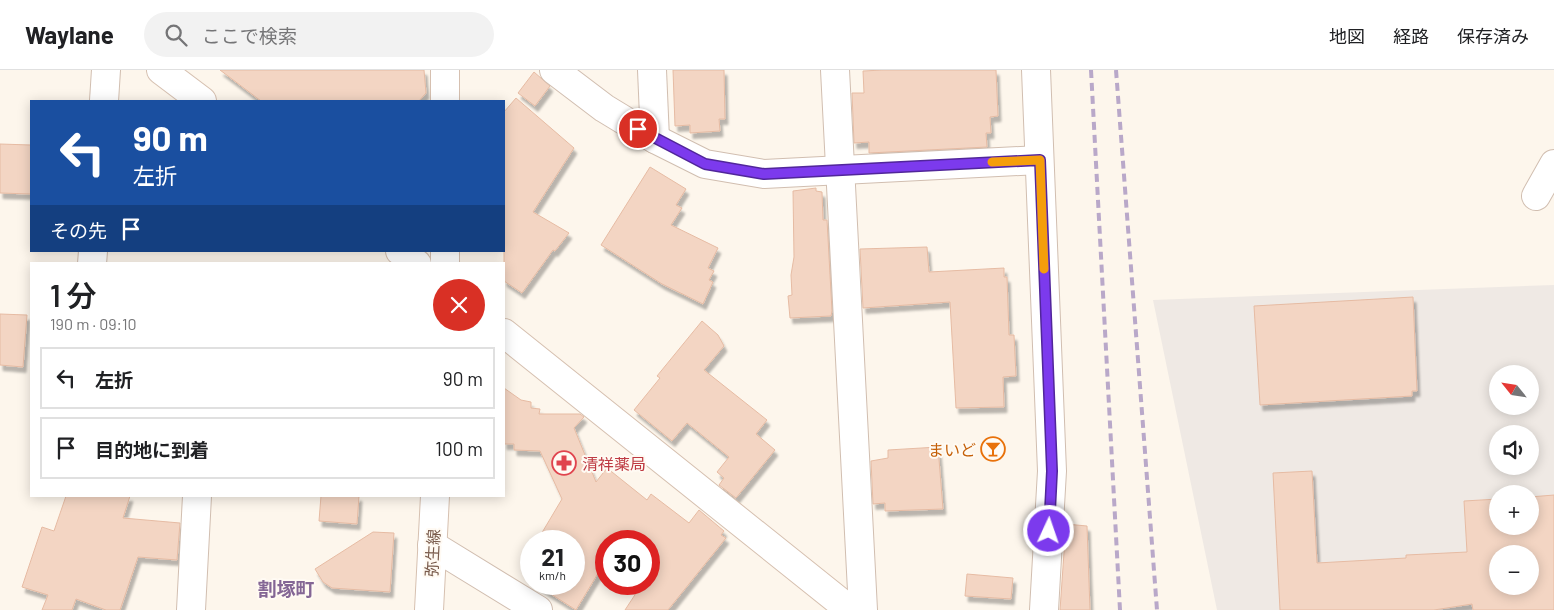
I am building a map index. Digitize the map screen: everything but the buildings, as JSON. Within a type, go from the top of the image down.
[{"type":"street","points":[[104,100],[106,70]]},
{"type":"street","points":[[160,70],[201,100]]},
{"type":"street","points":[[445,70],[445,100]]},
{"type":"street","points":[[554,70],[604,108],[655,139],[705,164],[764,174],[1040,160]]},
{"type":"street","points":[[652,70],[655,139]]},
{"type":"street","points":[[835,70],[863,610]]},
{"type":"street","points":[[1036,70],[1052,471],[1044,610]]},
{"type":"street","points":[[1536,196],[1554,164]]},
{"type":"street","points":[[401,252],[414,262]]},
{"type":"street","points":[[505,333],[850,610]]},
{"type":"street","points":[[191,610],[197,497]]},
{"type":"street","name":"弥生線","points":[[429,610],[435,497]]},
{"type":"street","points":[[432,545],[538,610]]},
{"type":"shaded area","points":[[1554,285],[1554,610],[1217,610],[1153,300]]},
{"type":"railway","points":[[1091,70],[1120,610]]},
{"type":"railway","points":[[1116,70],[1157,610]]},
{"type":"slow traffic","points":[[992,162],[1040,160],[1044,269]]},
{"type":"place","name":"まいど","points":[[993,449]]},
{"type":"place","name":"清祥薬局","points":[[564,463]]},
{"type":"district","name":"割塚町","points":[[286,588]]},
{"type":"route","points":[[638,129],[705,164],[764,174],[1040,160],[1052,471],[1049,531]]}]
